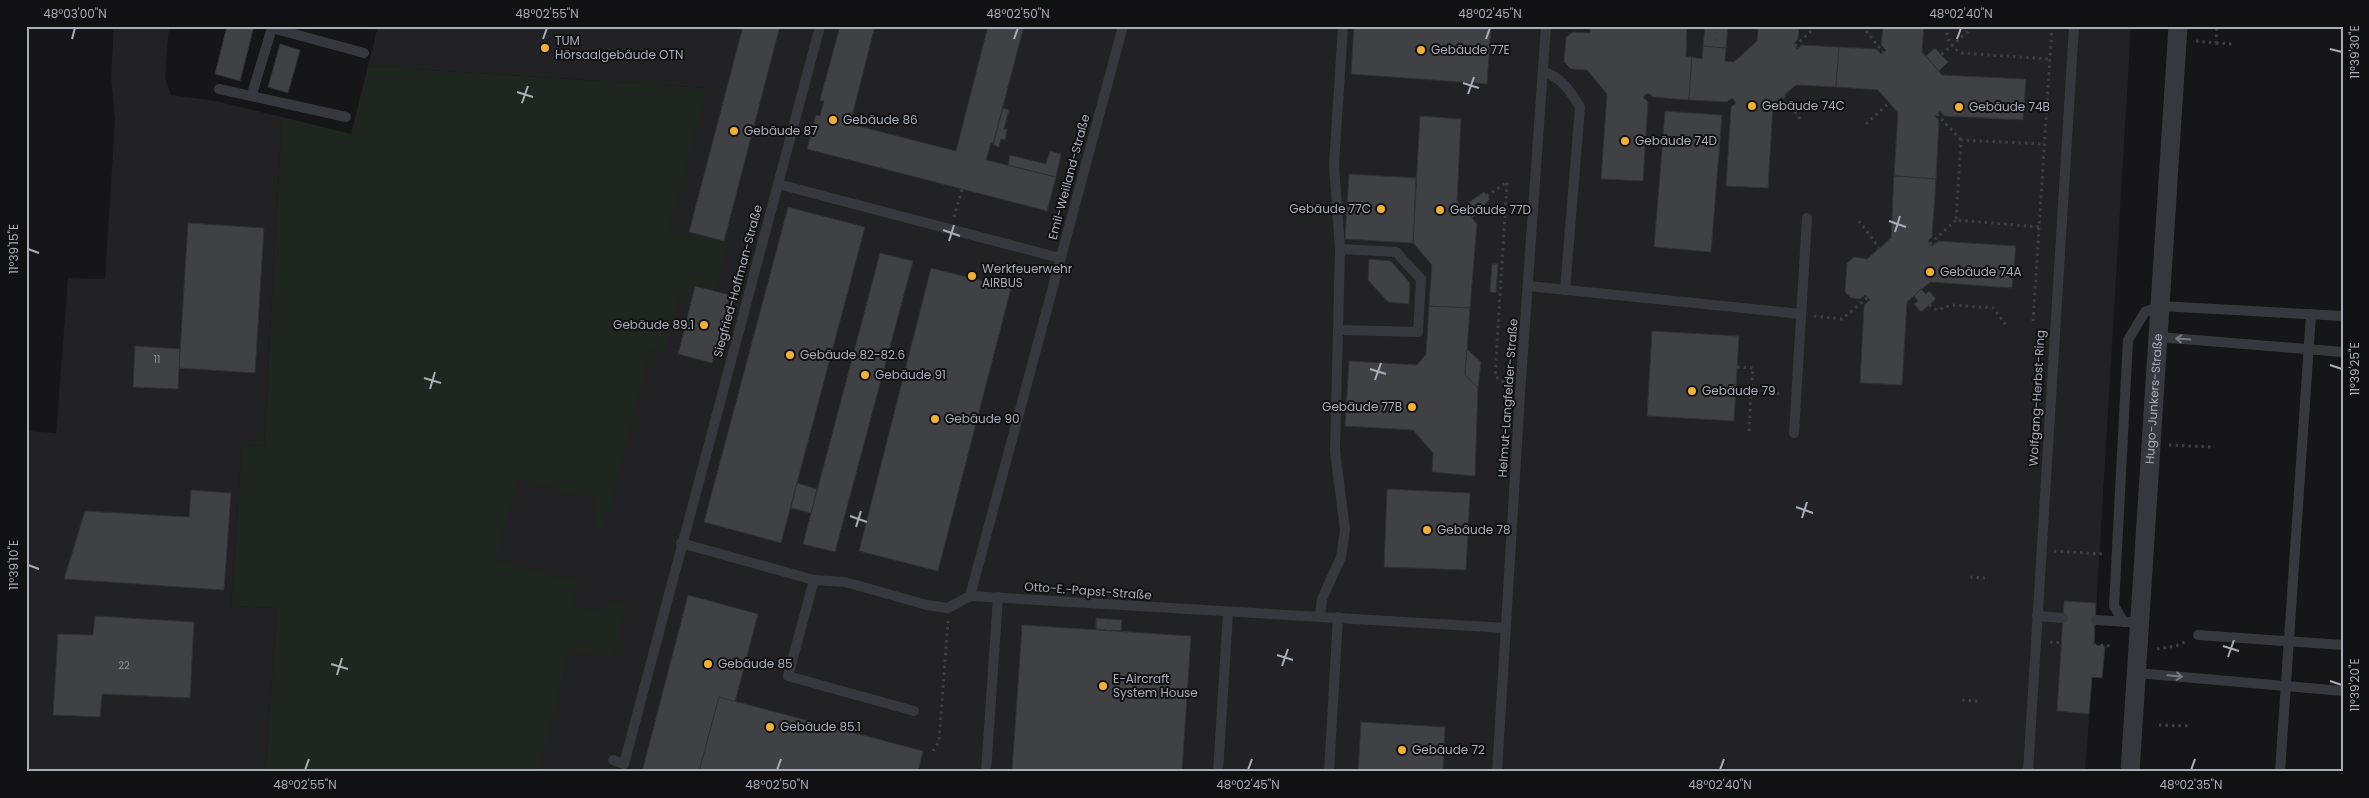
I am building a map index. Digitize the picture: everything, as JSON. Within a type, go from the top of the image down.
[{"type":"street","name":"Hugo-Junkers-Straße","points":[[2130,772],[2137,673],[2132,622],[2158,337],[2178,26]]},
{"type":"lane","name":"Siegfried-Hoffman-Straße","points":[[624,768],[681,543],[820,26]]},
{"type":"lane","name":"Emil-Weilland-Straße","points":[[970,596],[1122,26]]},
{"type":"lane","points":[[1320,616],[1322,598],[1342,557],[1344,542],[1335,451],[1340,330],[1340,249],[1334,165],[1343,26]]},
{"type":"lane","name":"Helmut-Langfelder-Straße","points":[[1497,772],[1520,394],[1546,26]]},
{"type":"lane","name":"Wolfgang-Herbst-Ring","points":[[2028,772],[2074,26]]},
{"type":"lane","points":[[252,94],[272,28],[364,53]]},
{"type":"lane","points":[[1543,72],[1554,75],[1572,93],[1580,107],[1565,290]]},
{"type":"lane","points":[[219,88],[346,117]]},
{"type":"lane","points":[[778,184],[1060,258]]},
{"type":"lane","points":[[1794,433],[1807,218]]},
{"type":"lane","points":[[1340,249],[1396,252],[1421,279],[1418,332],[1340,330]]},
{"type":"lane","points":[[1528,286],[1801,314]]},
{"type":"lane","points":[[2132,622],[2114,606],[2128,340],[2145,312],[2160,306],[2343,316]]},
{"type":"lane","points":[[2280,772],[2311,314]]},
{"type":"lane","points":[[2158,337],[2343,352]]},
{"type":"lane","points":[[681,543],[814,580],[845,582],[927,605],[948,608],[970,596]]},
{"type":"lane","points":[[814,580],[788,676],[914,711]]},
{"type":"lane","name":"Otto-E.-Papst-Straße","points":[[970,596],[1228,613],[1320,616],[1506,628]]},
{"type":"lane","points":[[986,772],[998,597]]},
{"type":"lane","points":[[1218,772],[1228,613]]},
{"type":"lane","points":[[2037,616],[2063,618]]},
{"type":"lane","points":[[1328,772],[1338,617]]},
{"type":"lane","points":[[2096,620],[2132,622]]},
{"type":"lane","points":[[2198,635],[2343,645]]},
{"type":"lane","points":[[2137,673],[2343,691]]},
{"type":"lane","points":[[613,760],[624,768]]},
{"type":"path","points":[[1716,47],[1717,26]]},
{"type":"path","points":[[1795,46],[1816,26]]},
{"type":"path","points":[[1862,26],[1883,52]]},
{"type":"path","points":[[1947,26],[1946,34],[1951,47],[1961,53],[2050,59]]},
{"type":"path","points":[[1932,64],[1974,26]]},
{"type":"path","points":[[2033,321],[2052,26]]},
{"type":"path","points":[[2216,43],[2217,26]]},
{"type":"path","points":[[2196,41],[2232,44]]},
{"type":"path","points":[[1783,96],[1801,120]]},
{"type":"path","points":[[1866,124],[1889,103]]},
{"type":"path","points":[[1938,114],[1962,140],[2044,144]]},
{"type":"path","points":[[1930,244],[1956,220],[1962,140]]},
{"type":"path","points":[[1467,213],[1488,195],[1507,183],[1495,376],[1520,394]]},
{"type":"path","points":[[950,229],[962,189]]},
{"type":"path","points":[[1956,220],[2039,227]]},
{"type":"path","points":[[1859,222],[1879,248]]},
{"type":"path","points":[[1801,314],[1842,318],[1868,298]]},
{"type":"path","points":[[1929,305],[1937,310],[1952,305],[1993,308],[2006,325]]},
{"type":"path","points":[[1737,367],[1753,368],[1749,431]]},
{"type":"path","points":[[1751,392],[1796,395]]},
{"type":"path","points":[[2168,445],[2212,447]]},
{"type":"path","points":[[2041,550],[2086,552]]},
{"type":"path","points":[[1970,577],[1985,578]]},
{"type":"path","points":[[933,751],[938,741],[948,630],[948,608]]},
{"type":"path","points":[[2154,649],[2176,646],[2198,635]]},
{"type":"path","points":[[2094,645],[2112,646]]},
{"type":"path","points":[[1962,700],[1978,701]]},
{"type":"path","points":[[2159,725],[2189,726]]},
{"type":"shaded area","points":[[114,26],[169,26],[165,78],[171,95],[216,101],[282,117],[264,446],[242,445],[231,606],[277,608],[265,772],[26,772],[26,431],[56,433],[68,278],[105,279],[115,120],[111,76]]},
{"type":"shaded area","points":[[363,26],[2131,26],[2094,645],[2105,646],[2102,678],[2092,678],[2085,772],[387,772],[537,195],[706,88],[368,66],[377,30]]},
{"type":"shaded area","points":[[368,66],[707,88],[669,228],[728,243],[716,290],[683,282],[664,354],[650,350],[604,530],[592,527],[598,500],[518,479],[495,561],[579,583],[573,605],[594,612],[612,602],[626,606],[612,660],[570,649],[538,772],[265,772],[277,608],[231,606],[242,445],[264,446],[282,117],[351,134]]},
{"type":"building","points":[[227,26],[254,26],[240,81],[215,74]]},
{"type":"building","name":"Gebäude 87","points":[[743,26],[780,26],[724,241],[689,232]]},
{"type":"building","name":"Gebäude 86","points":[[840,26],[875,26],[850,124],[956,151],[988,26],[1024,26],[993,144],[991,143],[986,160],[1056,177],[1047,211],[807,149],[816,115],[820,116],[824,101],[820,100]]},
{"type":"building","name":"Gebäude 77E","points":[[1354,26],[1491,26],[1487,84],[1351,74]]},
{"type":"building","name":"Gebäude 74D","points":[[1590,26],[1687,26],[1686,57],[1692,57],[1689,100],[1653,97],[1648,93],[1643,97],[1648,102],[1643,181],[1601,179],[1607,94],[1587,70],[1571,69],[1564,62],[1566,37],[1573,32],[1590,33]]},
{"type":"building","points":[[1705,26],[1728,26],[1726,48],[1703,46]]},
{"type":"building","name":"Gebäude 74C","points":[[1758,26],[1799,26],[1798,39],[1794,44],[1797,49],[1802,45],[1839,47],[1836,87],[1796,85],[1773,105],[1768,188],[1726,186],[1731,107],[1736,103],[1732,98],[1727,102],[1689,100],[1692,57],[1702,59],[1703,46],[1726,48],[1725,61],[1734,62],[1757,41]]},
{"type":"building","name":"Gebäude 74B","points":[[1883,26],[1924,26],[1922,52],[1942,75],[2026,79],[2023,120],[1944,116],[1940,111],[1935,116],[1939,120],[1936,179],[1894,176],[1898,113],[1878,90],[1836,87],[1839,47],[1876,49],[1881,54],[1886,50],[1881,45]]},
{"type":"building","points":[[280,44],[300,50],[288,93],[268,87]]},
{"type":"building","points":[[1935,48],[1948,62],[1939,71],[1926,56]]},
{"type":"building","points":[[1003,108],[1009,110],[1004,129],[1007,129],[1005,140],[1001,139],[999,147],[993,145]]},
{"type":"building","points":[[1665,111],[1722,115],[1711,252],[1654,247]]},
{"type":"building","name":"Gebäude 77D","points":[[1420,116],[1461,119],[1457,201],[1477,224],[1470,308],[1429,306],[1432,265],[1413,243]]},
{"type":"building","points":[[1050,151],[1061,154],[1056,177],[1008,165],[1010,155],[1046,164]]},
{"type":"building","name":"Gebäude 77C","points":[[1349,174],[1416,178],[1413,243],[1345,239]]},
{"type":"building","name":"Gebäude 74A","points":[[1894,176],[1936,179],[1932,237],[1928,241],[1932,246],[1938,241],[2016,246],[2012,288],[1930,282],[1907,302],[1902,385],[1860,383],[1864,305],[1870,300],[1865,295],[1860,299],[1851,298],[1845,292],[1847,263],[1854,257],[1867,259],[1891,238]]},
{"type":"building","points":[[1484,192],[1490,199],[1472,218],[1462,207]]},
{"type":"building","name":"Gebäude 82-82.6","points":[[788,207],[865,227],[781,543],[704,522]]},
{"type":"building","points":[[188,223],[264,228],[255,373],[179,368]]},
{"type":"building","name":"Gebäude 91","points":[[880,253],[913,261],[835,552],[803,544]]},
{"type":"building","points":[[1369,259],[1391,261],[1410,283],[1409,304],[1388,302],[1368,280]]},
{"type":"building","points":[[1492,264],[1498,264],[1496,293],[1490,292]]},
{"type":"building","name":"Gebäude 90","points":[[931,268],[1011,288],[938,571],[859,551]]},
{"type":"building","name":"Gebäude 89.1","points":[[695,286],[730,295],[712,363],[678,354]]},
{"type":"building","points":[[1921,289],[1926,294],[1929,291],[1936,299],[1921,312],[1914,304],[1918,301],[1914,296]]},
{"type":"building","name":"Gebäude 77B","points":[[1429,306],[1470,308],[1465,375],[1478,388],[1475,476],[1432,472],[1433,453],[1413,430],[1345,426],[1349,361],[1417,365],[1426,354]]},
{"type":"building","name":"Gebäude 79","points":[[1652,331],[1739,336],[1734,421],[1647,416]]},
{"type":"building","points":[[135,346],[180,349],[178,389],[133,387]]},
{"type":"building","points":[[1467,349],[1481,362],[1478,388],[1465,375]]},
{"type":"building","points":[[797,483],[817,489],[811,513],[791,508]]},
{"type":"building","name":"Gebäude 78","points":[[1387,489],[1470,493],[1466,570],[1384,567]]},
{"type":"building","points":[[191,490],[231,493],[224,590],[64,579],[85,511],[189,517]]},
{"type":"building","name":"Gebäude 85","points":[[688,595],[758,614],[735,702],[719,697],[699,772],[642,772]]},
{"type":"building","points":[[2064,601],[2096,603],[2094,645],[2105,646],[2102,678],[2092,677],[2089,714],[2057,711]]},
{"type":"building","points":[[95,616],[194,622],[190,698],[102,694],[100,717],[53,715],[58,634],[93,635]]},
{"type":"building","points":[[1096,618],[1122,620],[1121,631],[1096,629]]},
{"type":"building","name":"E-Aircraft System House","points":[[1022,625],[1191,636],[1182,772],[1012,772]]},
{"type":"building","name":"Gebäude 85.1","points":[[719,697],[923,751],[918,772],[699,772]]},
{"type":"building","name":"Gebäude 72","points":[[1361,722],[1445,727],[1443,772],[1358,772]]},
{"type":"place","name":"TUM Hörsaalgebäude OTN","points":[[545,48]]},
{"type":"place","name":"Gebäude 77E","points":[[1421,50]]},
{"type":"place","name":"Gebäude 74C","points":[[1752,106]]},
{"type":"place","name":"Gebäude 74B","points":[[1959,107]]},
{"type":"place","name":"Gebäude 86","points":[[833,120]]},
{"type":"place","name":"Gebäude 87","points":[[734,131]]},
{"type":"place","name":"Gebäude 74D","points":[[1625,141]]},
{"type":"place","name":"Gebäude 77C","points":[[1381,209]]},
{"type":"place","name":"Gebäude 77D","points":[[1440,210]]},
{"type":"place","name":"Gebäude 74A","points":[[1930,272]]},
{"type":"place","name":"Werkfeuerwehr AIRBUS","points":[[972,276]]},
{"type":"place","name":"Gebäude 89.1","points":[[704,325]]},
{"type":"place","name":"Gebäude 82-82.6","points":[[790,355]]},
{"type":"place","name":"Gebäude 91","points":[[865,375]]},
{"type":"place","name":"Gebäude 79","points":[[1692,391]]},
{"type":"place","name":"Gebäude 77B","points":[[1412,407]]},
{"type":"place","name":"Gebäude 90","points":[[935,419]]},
{"type":"place","name":"Gebäude 78","points":[[1427,530]]},
{"type":"place","name":"Gebäude 85","points":[[708,664]]},
{"type":"place","name":"E-Aircraft System House","points":[[1103,686]]},
{"type":"place","name":"Gebäude 85.1","points":[[770,727]]},
{"type":"place","name":"Gebäude 72","points":[[1402,750]]}]
